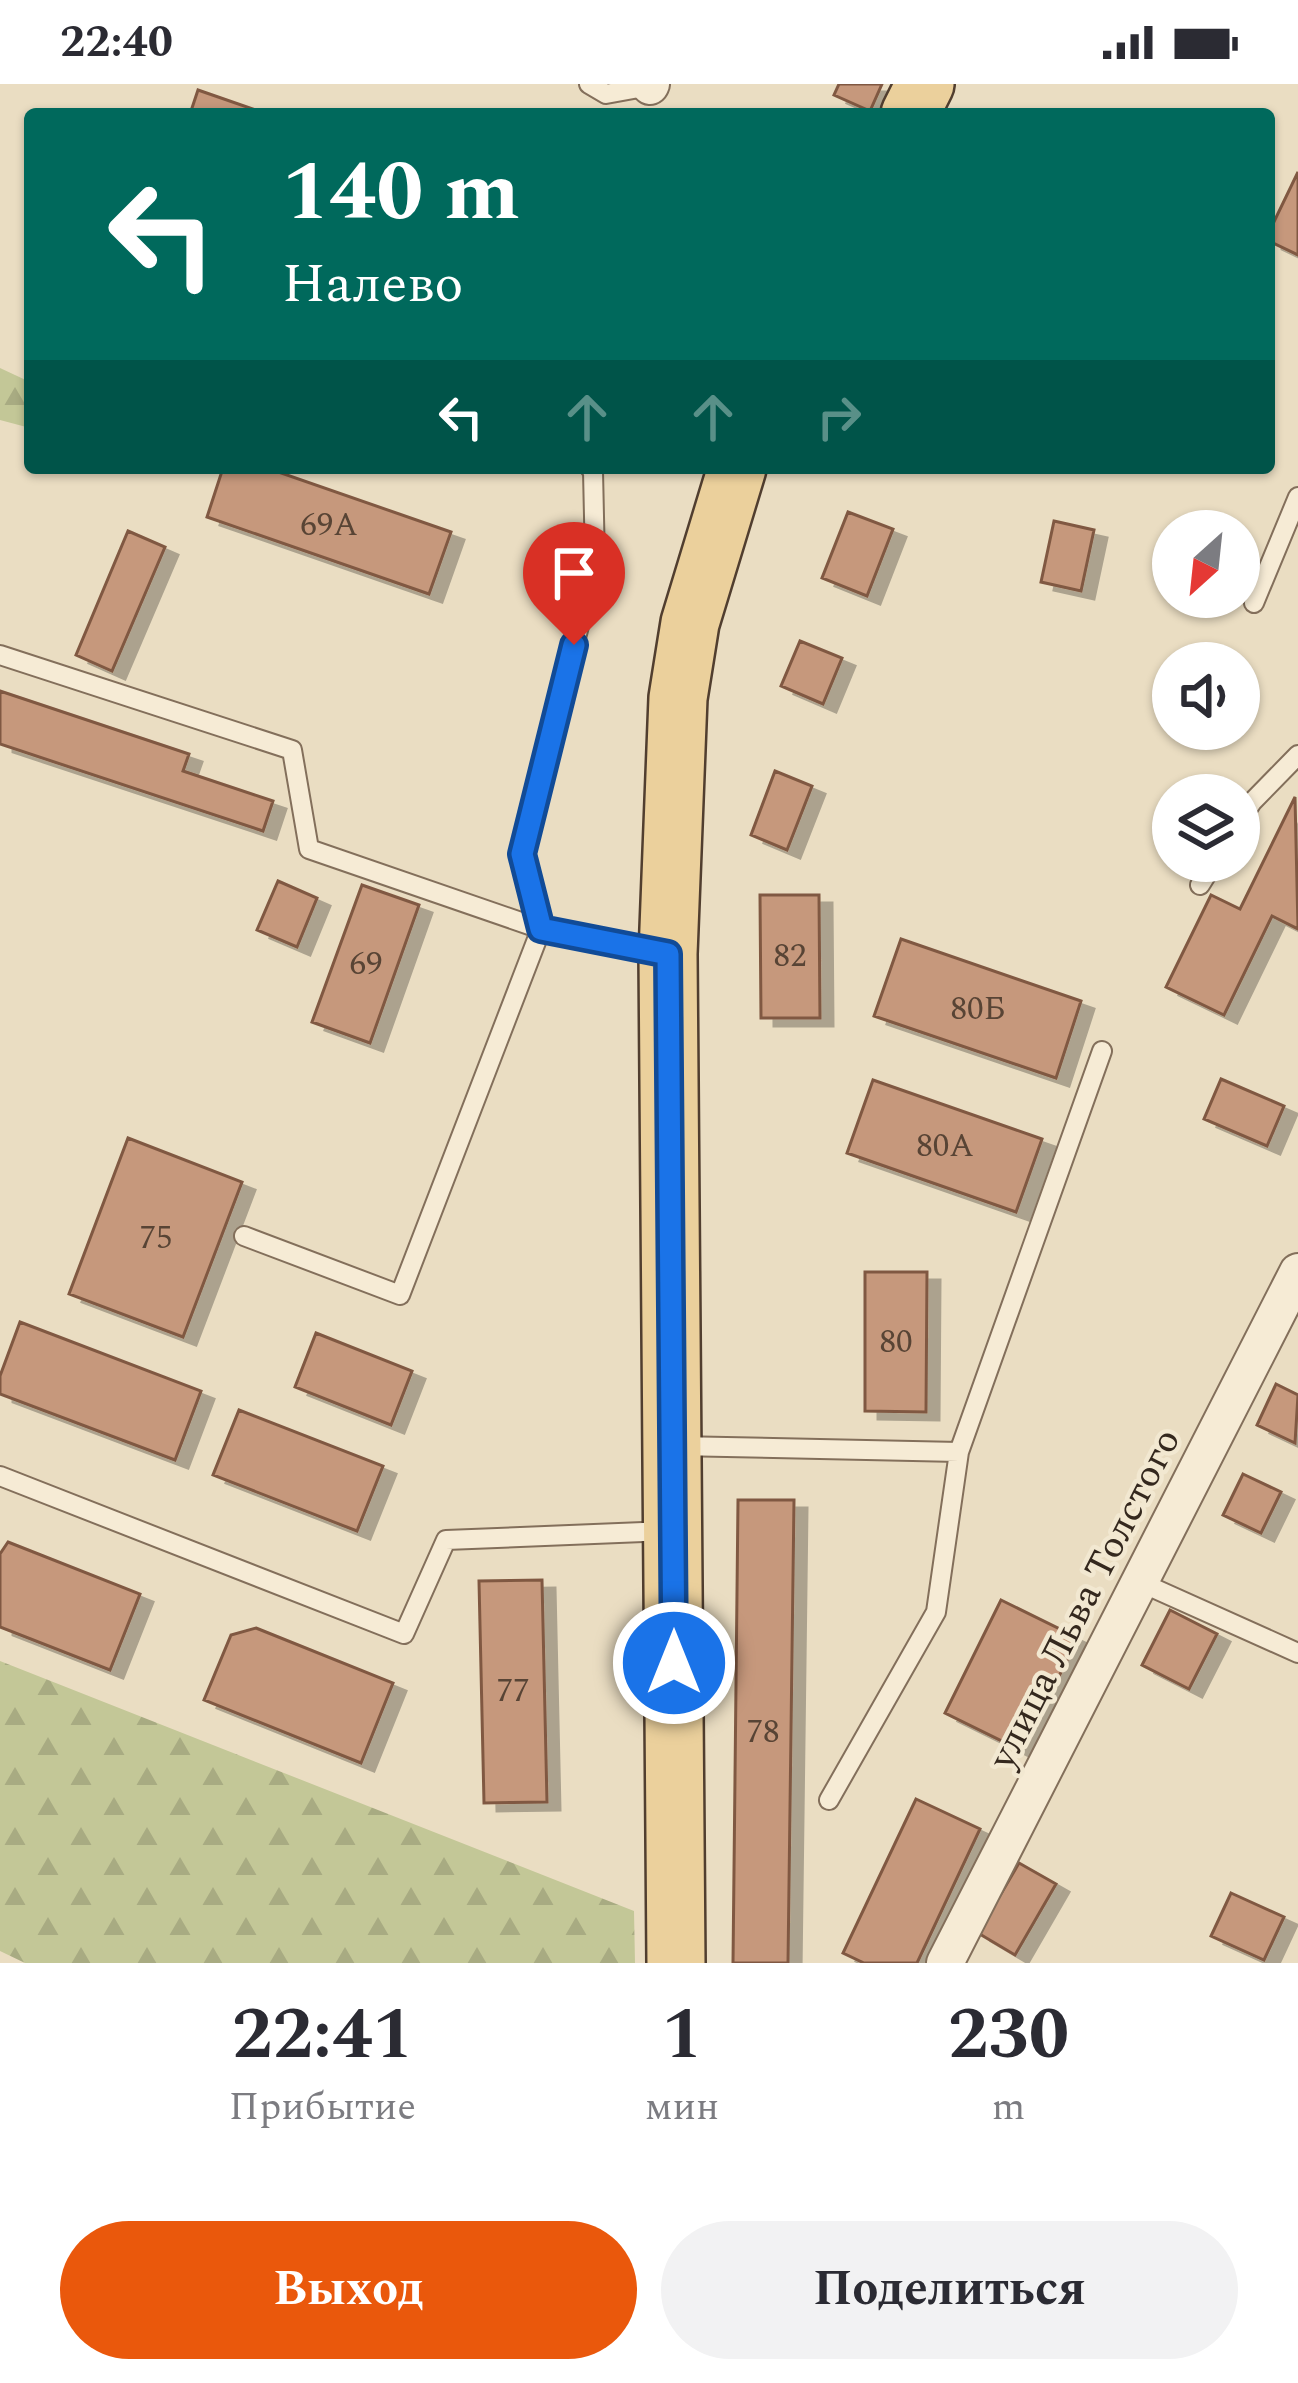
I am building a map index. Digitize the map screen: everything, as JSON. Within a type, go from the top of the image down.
[{"type":"main road","points":[[676,1939],[668,954],[678,698],[690,623],[735,474]]},
{"type":"street","name":"улица Льва Толстого","points":[[945,1963],[1298,1272]]},
{"type":"lane","points":[[589,84],[606,94],[651,85]]},
{"type":"lane","points":[[244,1236],[400,1295],[541,929],[522,854],[596,562],[593,474]]},
{"type":"lane","points":[[1260,589],[1298,497]]},
{"type":"lane","points":[[0,655],[292,750],[309,849],[541,929],[668,954]]},
{"type":"lane","points":[[1260,794],[1298,754]]},
{"type":"lane","points":[[829,1800],[936,1612],[959,1452],[1102,1051]]},
{"type":"lane","points":[[672,1446],[959,1452]]},
{"type":"lane","points":[[0,1476],[404,1634],[446,1540],[673,1531]]},
{"type":"lane","points":[[1142,1582],[1298,1653]]},
{"type":"green space","points":[[0,368],[24,379],[24,426],[0,420]]},
{"type":"green space","points":[[0,1661],[634,1911],[635,1963],[25,1963],[0,1951]]},
{"type":"building","points":[[839,84],[882,84],[871,108],[834,95]]},
{"type":"building","points":[[198,90],[250,108],[192,108]]},
{"type":"building","points":[[1298,172],[1298,255],[1275,244],[1275,220]]},
{"type":"building","points":[[221,474],[284,474],[451,532],[429,594],[207,517]]},
{"type":"building","points":[[848,512],[893,529],[867,596],[822,578]]},
{"type":"building","points":[[1054,521],[1094,530],[1081,591],[1041,582]]},
{"type":"building","points":[[128,531],[165,547],[112,671],[76,655]]},
{"type":"building","points":[[800,641],[842,658],[823,704],[781,686]]},
{"type":"building","points":[[0,691],[189,754],[183,771],[273,801],[263,831],[0,744]]},
{"type":"building","points":[[775,771],[812,786],[787,850],[751,835]]},
{"type":"building","points":[[1295,797],[1298,929],[1272,916],[1224,1015],[1166,987],[1211,895],[1240,909],[1253,882],[1260,882],[1260,868]]},
{"type":"building","points":[[278,881],[317,898],[297,947],[257,930]]},
{"type":"building","points":[[362,885],[419,905],[370,1043],[312,1022]]},
{"type":"building","points":[[760,895],[819,895],[820,1018],[761,1018]]},
{"type":"building","points":[[901,939],[1081,1001],[1056,1078],[874,1016]]},
{"type":"building","points":[[1221,1079],[1284,1106],[1267,1146],[1204,1119]]},
{"type":"building","points":[[873,1080],[1042,1139],[1016,1212],[847,1153]]},
{"type":"building","points":[[128,1138],[242,1182],[183,1337],[69,1294]]},
{"type":"building","points":[[865,1272],[927,1272],[926,1412],[865,1411]]},
{"type":"building","points":[[20,1322],[201,1391],[175,1460],[0,1394],[0,1376]]},
{"type":"building","points":[[316,1333],[412,1371],[391,1425],[295,1387]]},
{"type":"building","points":[[1276,1384],[1298,1395],[1295,1443],[1257,1425]]},
{"type":"building","points":[[239,1410],[383,1466],[357,1531],[213,1475]]},
{"type":"building","points":[[1243,1474],[1281,1492],[1261,1533],[1223,1515]]},
{"type":"building","points":[[738,1500],[794,1500],[788,1963],[733,1963]]},
{"type":"building","points":[[8,1542],[140,1594],[110,1670],[0,1627],[0,1554]]},
{"type":"building","points":[[542,1580],[547,1802],[484,1803],[479,1581]]},
{"type":"building","points":[[1001,1600],[1078,1638],[1022,1751],[945,1713]]},
{"type":"building","points":[[1170,1610],[1217,1634],[1189,1689],[1142,1665]]},
{"type":"building","points":[[256,1628],[393,1683],[361,1763],[204,1700],[231,1635]]},
{"type":"building","points":[[916,1799],[980,1829],[917,1963],[864,1963],[843,1953]]},
{"type":"building","points":[[1019,1863],[1056,1884],[1015,1955],[978,1933]]},
{"type":"building","points":[[1231,1893],[1284,1917],[1264,1960],[1211,1936]]},
{"type":"route","points":[[574,645],[522,854],[541,929],[668,954],[674,1663]]}]
